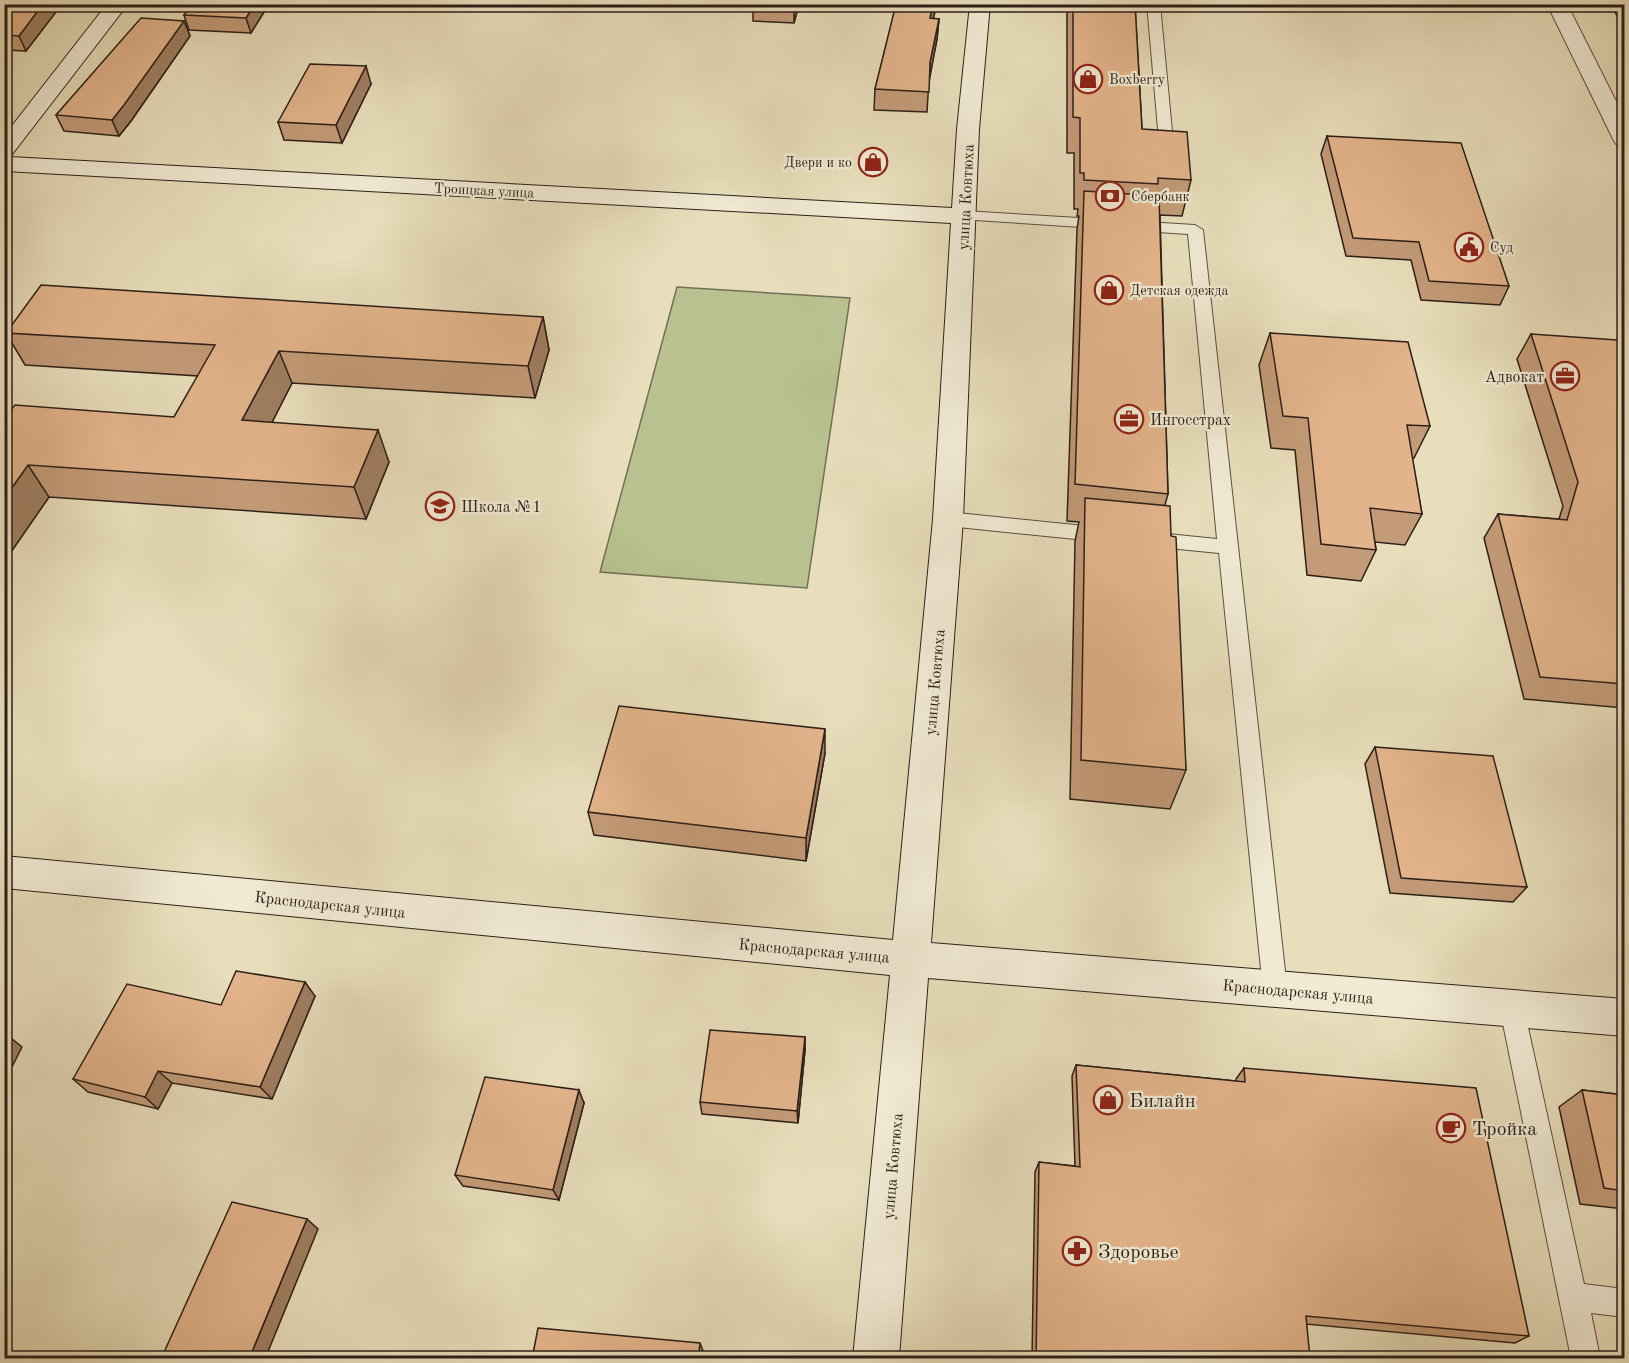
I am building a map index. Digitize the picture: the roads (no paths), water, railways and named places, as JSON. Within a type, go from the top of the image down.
[{"type":"street","points":[[4,152],[118,4]]},
{"type":"street","name":"улица Ковтюха","points":[[876,1359],[948,519],[968,129],[981,4]]},
{"type":"street","points":[[1557,4],[1624,138]]},
{"type":"street","name":"Троицкая улица","points":[[4,164],[964,216]]},
{"type":"street","name":"Краснодарская улица","points":[[4,872],[911,959],[1624,1018]]},
{"type":"lane","points":[[1153,4],[1167,152]]},
{"type":"lane","points":[[964,216],[1195,230],[1275,989]]},
{"type":"lane","points":[[948,519],[1228,548]]},
{"type":"lane","points":[[1512,1009],[1586,1359]]},
{"type":"lane","points":[[1573,1297],[1624,1303]]},
{"type":"place","name":"Boxberry","points":[[1088,79]]},
{"type":"place","name":"Двери и ко","points":[[873,162]]},
{"type":"place","name":"Сбербанк","points":[[1110,196]]},
{"type":"place","name":"Суд","points":[[1469,247]]},
{"type":"place","name":"Детская одежда","points":[[1109,290]]},
{"type":"place","name":"Адвокат","points":[[1565,376]]},
{"type":"place","name":"Ингосстрах","points":[[1129,419]]},
{"type":"place","name":"Школа №1","points":[[440,506]]},
{"type":"place","name":"Билайн","points":[[1108,1100]]},
{"type":"place","name":"Тройка","points":[[1451,1128]]},
{"type":"place","name":"Здоровье","points":[[1077,1251]]}]
